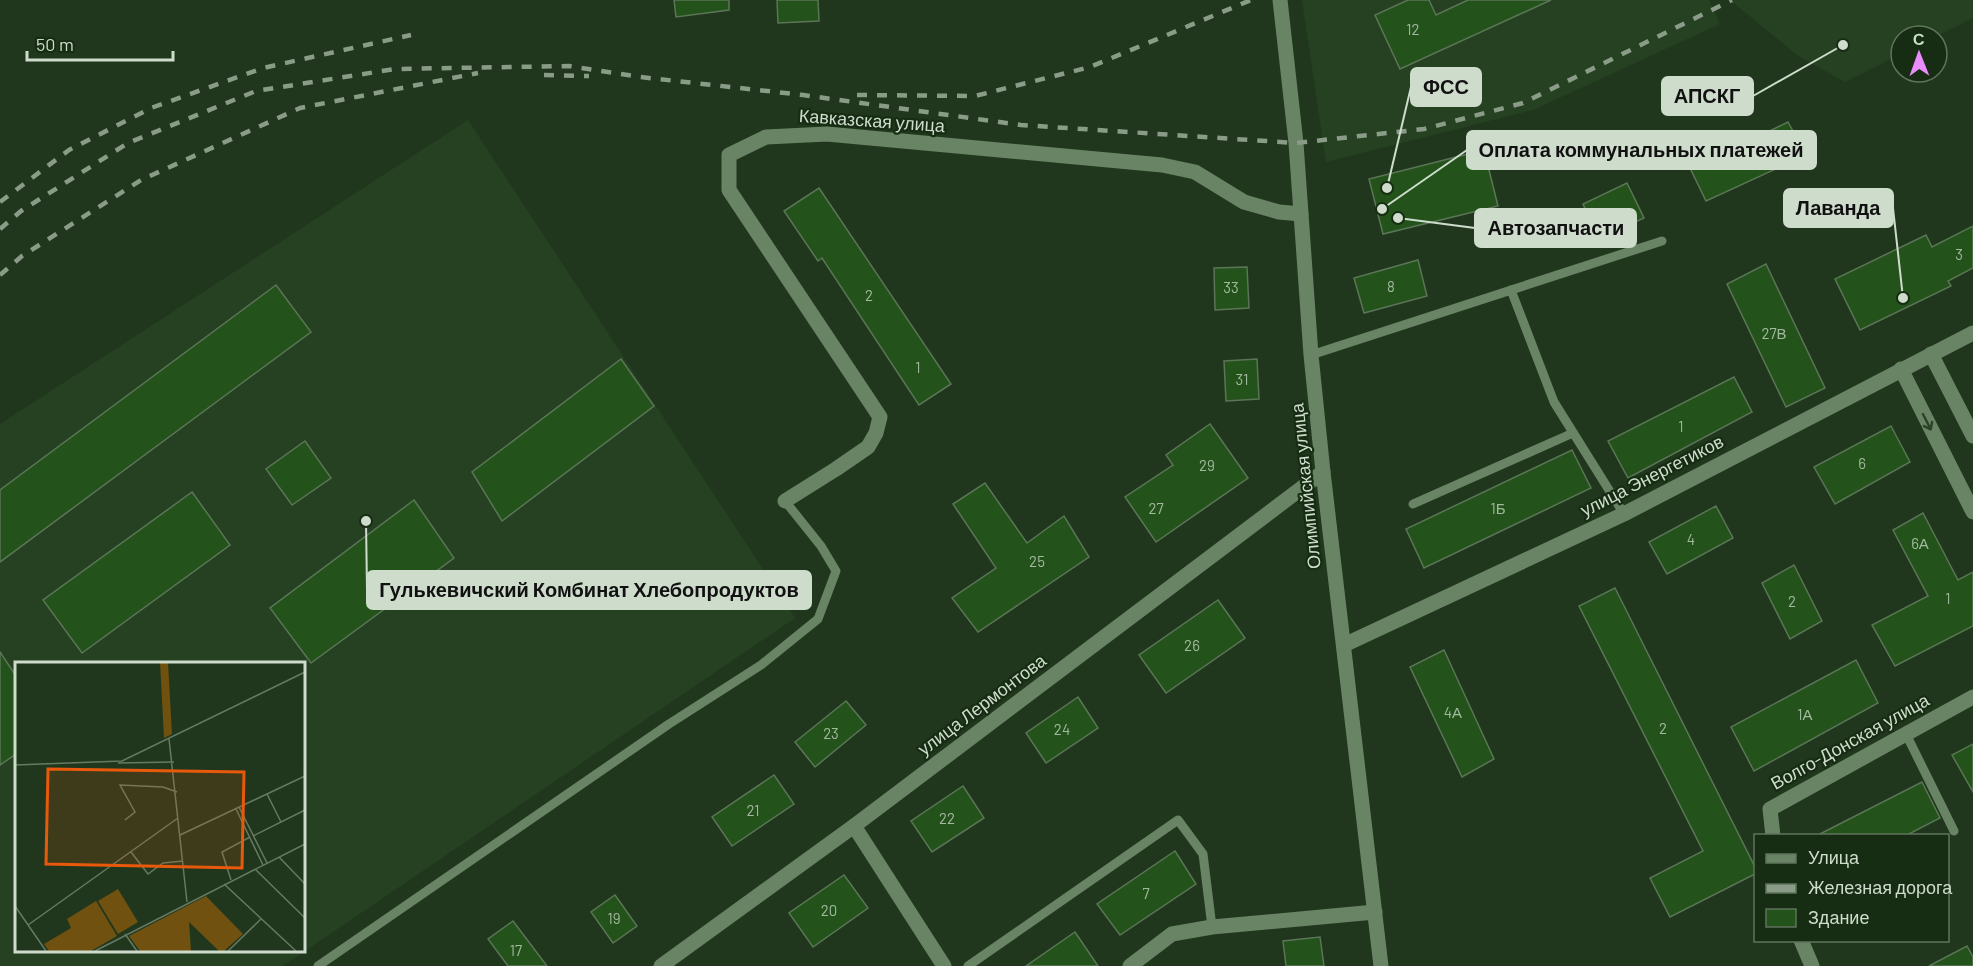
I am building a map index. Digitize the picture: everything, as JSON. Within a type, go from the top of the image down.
[{"type":"street","name":"Олимпийская улица","points":[[1280,0],[1296,143],[1311,355],[1323,472],[1382,966]]},
{"type":"street","name":"Кавказская улица","points":[[785,501],[867,447],[876,433],[880,417],[729,190],[729,154],[766,137],[827,134],[1162,165],[1195,172],[1244,202],[1278,212],[1301,214]]},
{"type":"street","name":"улица Энергетиков","points":[[1344,645],[1624,514],[1973,333]]},
{"type":"street","points":[[1931,354],[1973,436]]},
{"type":"street","points":[[1901,369],[1973,512]]},
{"type":"street","name":"улица Лермонтова","points":[[661,966],[854,826],[1323,472]]},
{"type":"street","name":"Волго-Донская улица","points":[[1773,834],[1770,809],[1973,697]]},
{"type":"street","points":[[854,826],[944,966]]},
{"type":"street","points":[[1130,966],[1172,934],[1212,927],[1375,912]]},
{"type":"street","points":[[1802,942],[1812,966]]},
{"type":"lane","points":[[1311,355],[1662,241]]},
{"type":"lane","points":[[1511,290],[1554,402],[1624,514]]},
{"type":"lane","points":[[1413,504],[1573,433]]},
{"type":"lane","points":[[318,966],[669,724],[761,665],[818,619],[836,571],[821,546],[785,501]]},
{"type":"lane","points":[[1906,734],[1954,831]]},
{"type":"lane","points":[[968,966],[1178,820],[1203,854],[1212,927]]},
{"type":"shaded area","points":[[1302,0],[1709,0],[1720,24],[1533,110],[1326,162]]},
{"type":"shaded area","points":[[1730,0],[1973,0],[1973,18],[1949,30],[1949,24],[1889,24],[1889,60],[1845,82],[1797,55]]},
{"type":"shaded area","points":[[468,120],[795,618],[283,966],[0,966],[0,424]]},
{"type":"building","points":[[674,0],[729,0],[729,10],[676,17]]},
{"type":"building","points":[[777,0],[818,0],[819,21],[778,23]]},
{"type":"building","points":[[1408,0],[1429,0],[1436,15],[1468,0],[1551,0],[1400,69],[1375,15]]},
{"type":"building","points":[[1788,122],[1806,155],[1706,201],[1691,170]]},
{"type":"building","points":[[1484,150],[1498,206],[1383,234],[1369,179]]},
{"type":"building","points":[[1627,183],[1644,218],[1599,239],[1583,204]]},
{"type":"building","points":[[819,188],[951,384],[919,405],[822,258],[818,261],[784,211]]},
{"type":"building","points":[[1973,226],[1973,268],[1948,281],[1951,286],[1860,330],[1835,279],[1926,235],[1932,247]]},
{"type":"building","points":[[1418,260],[1427,296],[1364,313],[1354,278]]},
{"type":"building","points":[[1766,264],[1825,388],[1786,407],[1727,284]]},
{"type":"building","points":[[1247,267],[1249,308],[1215,310],[1214,268]]},
{"type":"building","points":[[276,285],[311,332],[0,562],[0,490]]},
{"type":"building","points":[[621,359],[654,406],[502,521],[472,472]]},
{"type":"building","points":[[1257,359],[1259,399],[1226,401],[1224,361]]},
{"type":"building","points":[[1734,377],[1752,412],[1628,478],[1608,441]]},
{"type":"building","points":[[1210,424],[1248,478],[1156,542],[1125,497],[1173,465],[1166,455]]},
{"type":"building","points":[[1891,426],[1910,462],[1835,504],[1814,467]]},
{"type":"building","points":[[305,441],[331,478],[292,505],[266,469]]},
{"type":"building","points":[[1572,450],[1591,488],[1424,568],[1406,529]]},
{"type":"building","points":[[985,483],[1027,543],[1064,516],[1089,557],[978,632],[952,598],[996,568],[953,504]]},
{"type":"building","points":[[192,492],[230,545],[82,653],[43,600]]},
{"type":"building","points":[[414,500],[454,558],[311,663],[270,608]]},
{"type":"building","points":[[1716,506],[1733,538],[1667,574],[1649,542]]},
{"type":"building","points":[[1923,513],[1958,580],[1973,572],[1973,626],[1895,666],[1872,625],[1928,596],[1893,530]]},
{"type":"building","points":[[1794,565],[1822,621],[1790,639],[1762,583]]},
{"type":"building","points":[[1615,588],[1754,865],[1754,875],[1670,917],[1650,878],[1703,851],[1579,606]]},
{"type":"building","points":[[1218,600],[1245,638],[1166,693],[1139,655]]},
{"type":"building","points":[[1444,650],[1494,759],[1462,777],[1410,667]]},
{"type":"building","points":[[0,652],[15,674],[15,755],[0,765]]},
{"type":"building","points":[[1856,660],[1878,703],[1754,771],[1731,727]]},
{"type":"building","points":[[1078,697],[1098,728],[1046,763],[1026,733]]},
{"type":"building","points":[[846,701],[866,725],[815,767],[795,742]]},
{"type":"building","points":[[1973,744],[1973,792],[1952,755]]},
{"type":"building","points":[[774,775],[794,804],[732,846],[712,817]]},
{"type":"building","points":[[1922,782],[1940,818],[1909,834],[1820,834]]},
{"type":"building","points":[[963,786],[984,818],[932,852],[911,821]]},
{"type":"building","points":[[1175,851],[1196,884],[1120,935],[1097,904]]},
{"type":"building","points":[[844,875],[868,908],[813,947],[789,913]]},
{"type":"building","points":[[615,895],[637,926],[613,943],[591,912]]},
{"type":"building","points":[[513,921],[547,966],[508,966],[488,939]]},
{"type":"building","points":[[1075,932],[1098,966],[1026,966]]},
{"type":"building","points":[[1320,937],[1324,966],[1286,966],[1283,941]]},
{"type":"building","points":[[1967,946],[1973,957],[1973,966],[1929,966]]},
{"type":"railway","points":[[857,95],[975,96],[1090,67],[1251,0]]},
{"type":"railway","points":[[0,229],[21,211],[128,143],[256,91],[395,69],[569,66],[1021,125],[1296,143],[1424,129],[1523,103],[1732,0]]},
{"type":"railway","points":[[0,202],[69,150],[151,108],[263,68],[411,35]]},
{"type":"railway","points":[[0,275],[22,256],[141,180],[300,108],[478,73]]},
{"type":"railway","points":[[544,75],[589,76]]},
{"type":"place","name":"АПСКГ","points":[[1843,45]]},
{"type":"place","name":"ФСС","points":[[1387,188]]},
{"type":"place","name":"Оплата коммунальных платежей","points":[[1382,209]]},
{"type":"place","name":"Автозапчасти","points":[[1398,218]]},
{"type":"place","name":"Лаванда","points":[[1903,298]]},
{"type":"place","name":"Гулькевичский Комбинат Хлебопродуктов","points":[[366,521]]}]
